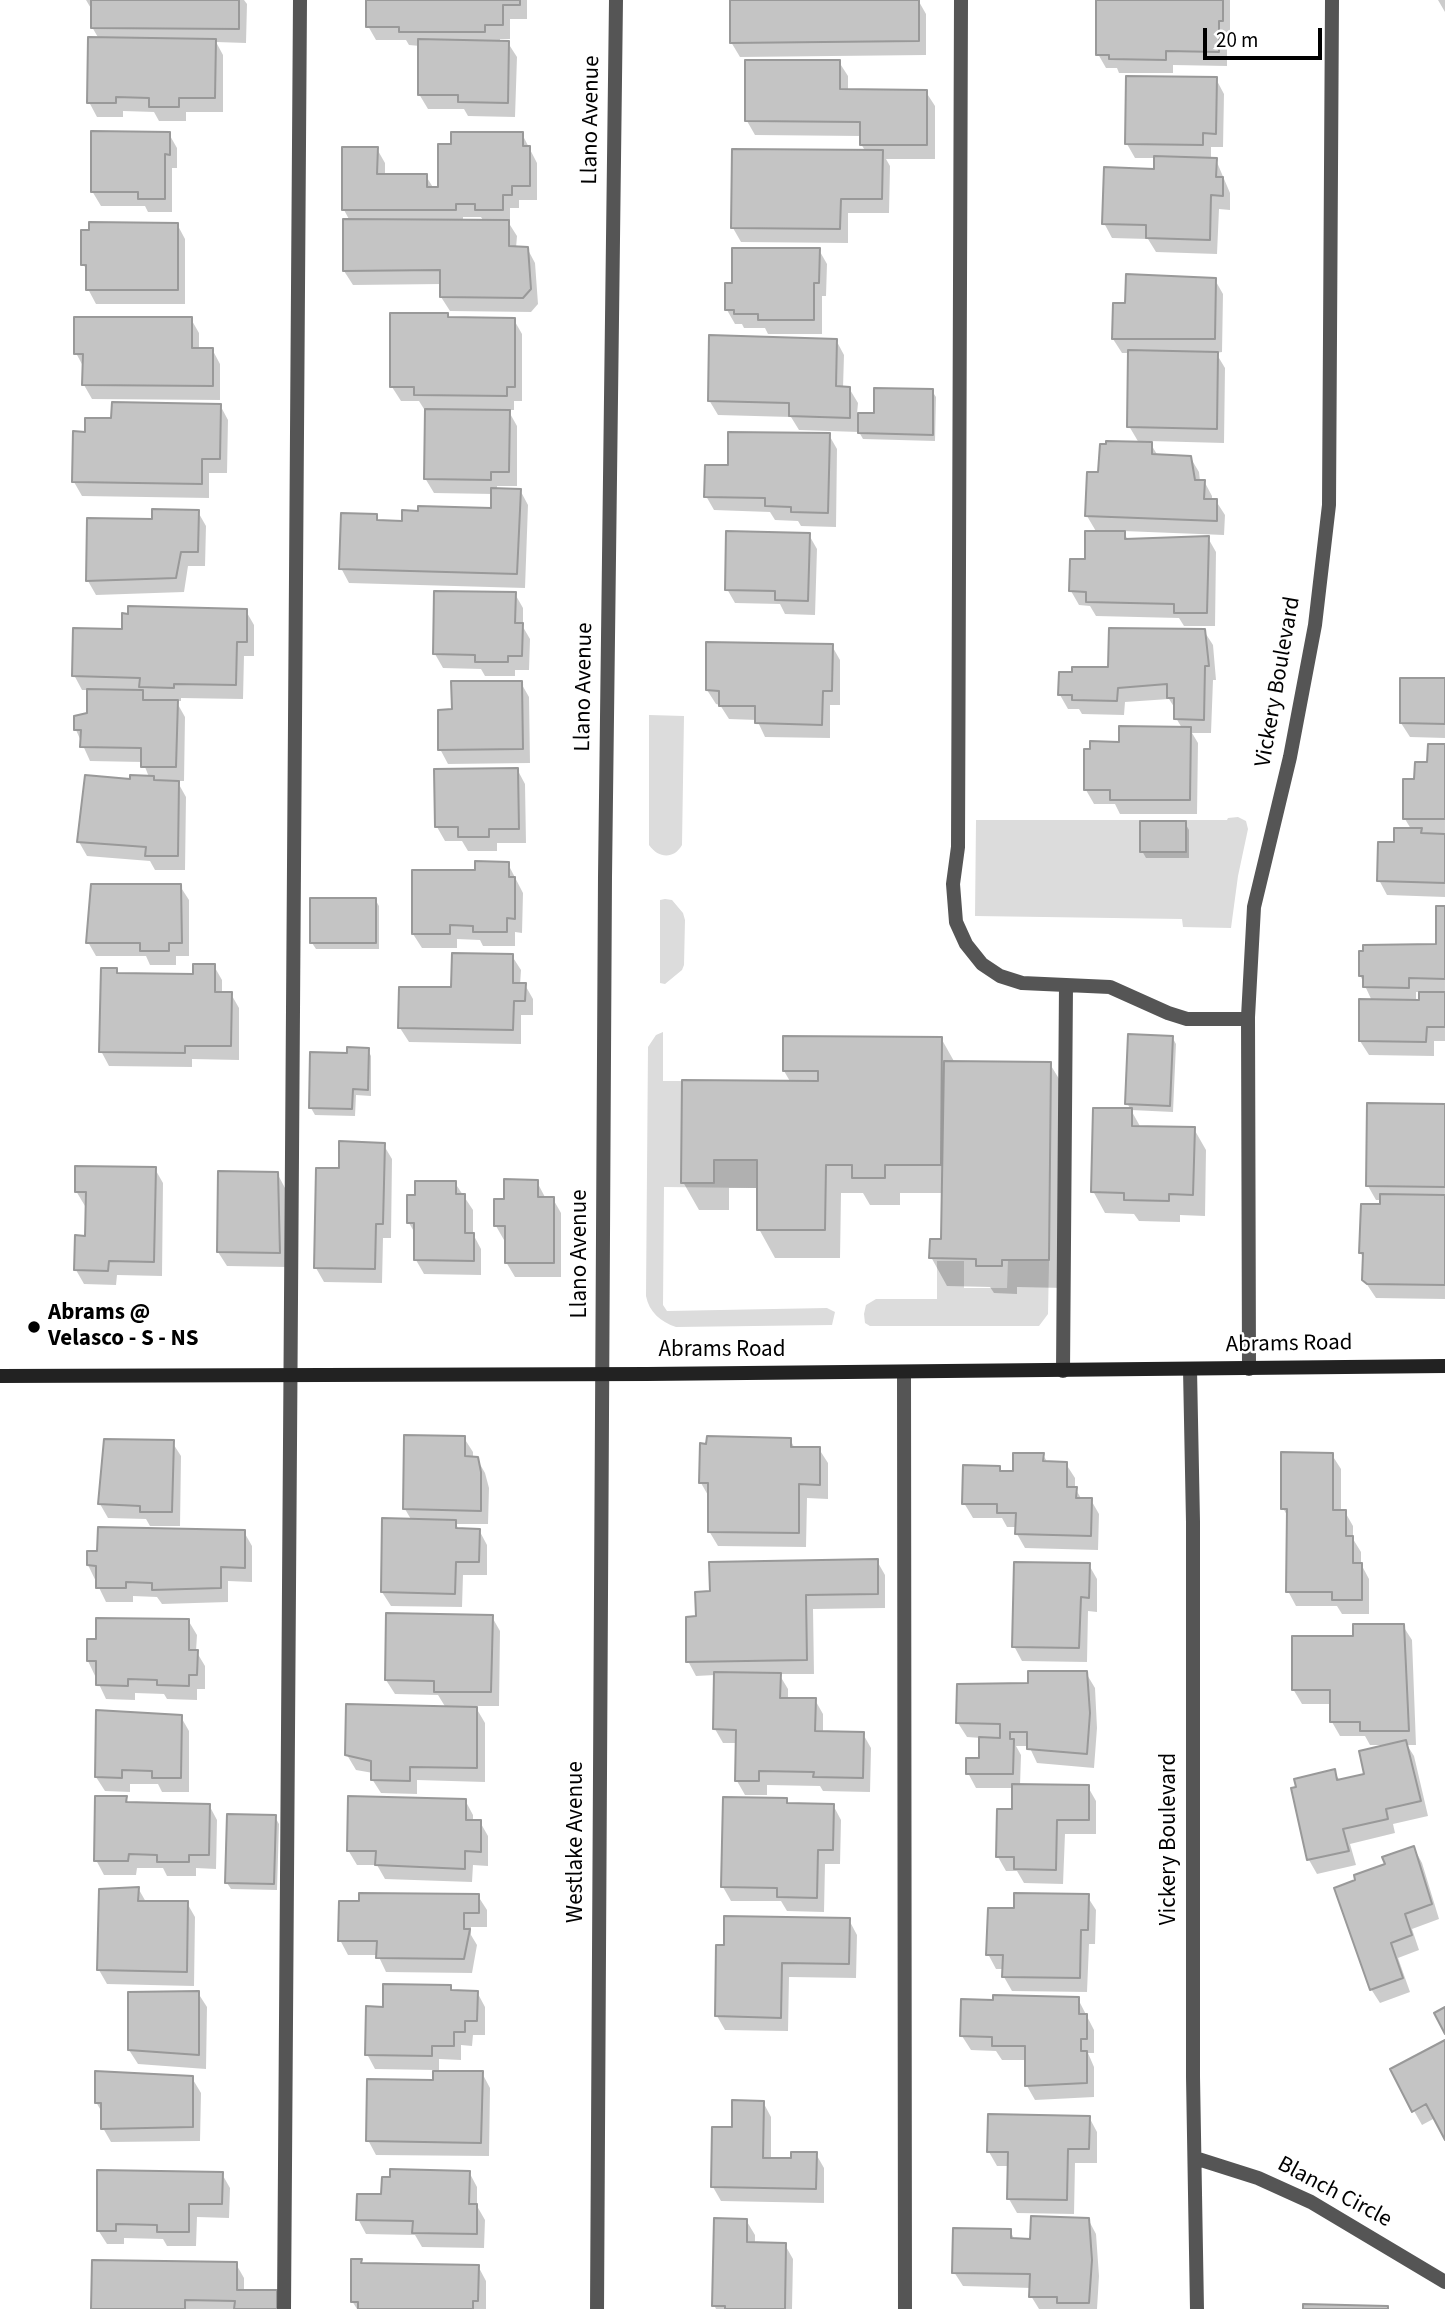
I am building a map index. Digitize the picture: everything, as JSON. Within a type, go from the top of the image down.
[{"type":"main road","name":"Abrams Road","points":[[0,1376],[1063,1371],[1445,1366]]},
{"type":"street","points":[[284,2309],[300,0]]},
{"type":"street","name":"Llano Avenue","points":[[603,1374],[605,890],[616,0]]},
{"type":"street","points":[[961,0],[958,847],[953,884],[957,922],[966,944],[982,964],[1000,976],[1022,983],[1110,987],[1187,1019],[1248,1019]]},
{"type":"street","name":"Vickery Boulevard","points":[[1249,1369],[1248,1019],[1254,907],[1290,757],[1315,625],[1329,505],[1332,0]]},
{"type":"street","points":[[1063,1371],[1066,985]]},
{"type":"street","name":"Vickery Boulevard","points":[[1190,1369],[1196,2309]]},
{"type":"street","points":[[904,1372],[905,2309]]},
{"type":"street","name":"Westlake Avenue","points":[[597,2309],[603,1374]]},
{"type":"street","name":"Blanch Circle","points":[[1195,2158],[1258,2178],[1311,2202],[1445,2282]]},
{"type":"shaded area","points":[[649,715],[684,716],[682,845],[675,853],[666,856],[657,853],[649,845]]},
{"type":"shaded area","points":[[1238,817],[1246,821],[1248,829],[1231,928],[1183,927],[1182,919],[975,916],[976,820],[1227,820]]},
{"type":"shaded area","points":[[660,900],[672,900],[683,913],[685,920],[684,965],[682,970],[665,984],[660,983]]},
{"type":"shaded area","points":[[663,1032],[663,1081],[681,1081],[681,1183],[713,1183],[714,1161],[757,1161],[756,1188],[664,1187],[663,1305],[667,1311],[827,1308],[835,1312],[832,1325],[676,1327],[661,1319],[650,1307],[646,1296],[648,1047],[656,1035]]},
{"type":"shaded area","points":[[1008,1260],[1049,1261],[1048,1314],[1039,1326],[870,1326],[865,1323],[866,1305],[876,1299],[937,1299],[937,1261],[964,1261],[964,1288],[1007,1288]]},
{"type":"building","points":[[91,0],[239,0],[239,29],[91,28]]},
{"type":"building","points":[[366,0],[520,0],[520,5],[503,5],[503,25],[485,25],[485,32],[399,32],[399,27],[366,27]]},
{"type":"building","points":[[730,0],[919,0],[919,41],[730,43]]},
{"type":"building","points":[[1096,0],[1223,0],[1223,21],[1219,21],[1219,52],[1166,51],[1166,60],[1109,59],[1109,55],[1096,55]]},
{"type":"building","points":[[88,37],[216,39],[215,98],[179,98],[179,107],[149,107],[149,98],[116,97],[116,103],[87,103]]},
{"type":"building","points":[[418,39],[509,41],[508,103],[458,102],[458,95],[418,95]]},
{"type":"building","points":[[745,60],[840,60],[840,89],[927,90],[927,145],[860,145],[860,122],[745,121]]},
{"type":"building","points":[[1126,76],[1217,77],[1216,134],[1203,133],[1203,145],[1125,144]]},
{"type":"building","points":[[91,131],[170,132],[170,155],[165,154],[165,199],[138,199],[138,192],[91,192]]},
{"type":"building","points":[[451,132],[523,132],[523,146],[530,146],[530,186],[512,186],[512,195],[503,195],[503,210],[475,210],[475,204],[456,204],[456,210],[342,210],[342,147],[378,147],[377,174],[427,174],[427,187],[438,187],[438,144],[451,144]]},
{"type":"building","points":[[732,149],[883,150],[882,199],[841,199],[840,229],[731,228]]},
{"type":"building","points":[[1154,156],[1217,158],[1216,177],[1223,177],[1223,196],[1211,195],[1210,240],[1146,238],[1146,225],[1102,224],[1104,167],[1154,169]]},
{"type":"building","points":[[343,219],[509,220],[509,246],[528,247],[531,289],[523,298],[440,297],[440,270],[343,271]]},
{"type":"building","points":[[89,222],[178,223],[178,290],[86,290],[86,265],[81,265],[81,230],[89,230]]},
{"type":"building","points":[[732,248],[820,248],[819,283],[814,283],[814,320],[758,320],[758,314],[734,314],[734,310],[725,310],[725,283],[732,283]]},
{"type":"building","points":[[1126,274],[1216,278],[1215,339],[1112,339],[1113,303],[1125,303]]},
{"type":"building","points":[[390,313],[448,313],[448,317],[515,318],[515,387],[507,387],[507,396],[414,395],[414,387],[390,387]]},
{"type":"building","points":[[74,317],[192,317],[192,348],[213,348],[213,386],[82,385],[83,354],[74,354]]},
{"type":"building","points":[[709,335],[837,339],[836,386],[850,387],[850,418],[789,416],[789,403],[708,401]]},
{"type":"building","points":[[1128,350],[1218,352],[1217,429],[1127,427]]},
{"type":"building","points":[[874,388],[933,389],[933,435],[858,433],[858,413],[874,413]]},
{"type":"building","points":[[112,402],[221,404],[220,459],[202,459],[202,484],[72,482],[73,431],[85,432],[85,418],[111,418]]},
{"type":"building","points":[[425,409],[510,410],[509,472],[491,472],[491,480],[424,479]]},
{"type":"building","points":[[728,432],[830,433],[828,513],[791,512],[791,507],[765,506],[765,498],[704,497],[705,465],[728,465]]},
{"type":"building","points":[[1106,441],[1152,442],[1152,454],[1191,456],[1195,480],[1205,480],[1204,499],[1217,499],[1217,521],[1085,516],[1087,472],[1098,472],[1100,444],[1106,444]]},
{"type":"building","points":[[491,488],[521,489],[517,574],[339,569],[341,513],[377,514],[377,520],[402,521],[402,510],[418,511],[418,506],[491,508]]},
{"type":"building","points":[[152,509],[199,510],[198,552],[181,552],[176,578],[86,581],[87,518],[152,519]]},
{"type":"building","points":[[726,531],[810,533],[808,601],[775,600],[775,591],[725,590]]},
{"type":"building","points":[[1085,531],[1125,531],[1125,539],[1209,536],[1207,613],[1174,613],[1174,604],[1086,602],[1086,592],[1069,591],[1070,559],[1085,559]]},
{"type":"building","points":[[434,591],[516,592],[515,623],[523,623],[522,656],[508,656],[508,662],[475,662],[475,655],[433,654]]},
{"type":"building","points":[[128,606],[247,609],[247,642],[237,642],[236,685],[174,684],[174,688],[139,687],[140,678],[72,676],[73,628],[122,629],[122,613],[128,614]]},
{"type":"building","points":[[1109,628],[1205,629],[1209,666],[1205,666],[1204,720],[1174,719],[1174,698],[1167,698],[1167,684],[1118,688],[1117,701],[1072,700],[1072,695],[1058,695],[1059,672],[1072,672],[1072,667],[1108,667]]},
{"type":"building","points":[[706,642],[833,644],[832,691],[823,691],[822,725],[755,723],[755,706],[719,706],[719,691],[706,690]]},
{"type":"building","points":[[1400,678],[1445,678],[1445,724],[1400,723]]},
{"type":"building","points":[[451,681],[522,681],[523,749],[438,750],[438,710],[452,709]]},
{"type":"building","points":[[87,689],[143,690],[143,700],[178,700],[176,767],[141,767],[141,748],[80,747],[81,730],[74,730],[74,716],[87,713]]},
{"type":"building","points":[[1119,726],[1191,727],[1190,800],[1110,800],[1110,790],[1084,790],[1084,749],[1090,749],[1090,741],[1119,742]]},
{"type":"building","points":[[1428,744],[1445,744],[1445,819],[1403,819],[1403,779],[1414,779],[1415,762],[1427,762]]},
{"type":"building","points":[[518,768],[519,829],[489,829],[489,837],[458,837],[458,827],[435,827],[434,769]]},
{"type":"building","points":[[85,775],[130,779],[130,775],[154,776],[154,780],[179,781],[178,856],[145,856],[146,847],[77,842]]},
{"type":"building","points":[[1140,821],[1186,821],[1186,852],[1140,852]]},
{"type":"building","points":[[1394,828],[1422,828],[1421,833],[1445,834],[1445,883],[1377,881],[1378,842],[1394,842]]},
{"type":"building","points":[[475,861],[509,862],[509,877],[515,877],[515,919],[507,918],[507,932],[473,932],[473,926],[450,925],[450,934],[412,934],[412,870],[475,870]]},
{"type":"building","points":[[91,884],[181,884],[182,943],[169,943],[169,951],[140,951],[140,943],[86,943]]},
{"type":"building","points":[[310,898],[376,898],[376,943],[310,943]]},
{"type":"building","points":[[1436,906],[1445,906],[1445,979],[1409,978],[1409,988],[1363,987],[1363,976],[1359,976],[1359,951],[1363,951],[1363,945],[1436,944]]},
{"type":"building","points":[[452,953],[513,954],[513,983],[526,983],[525,1001],[514,1001],[513,1030],[398,1028],[399,987],[451,987]]},
{"type":"building","points":[[193,964],[215,964],[215,992],[232,992],[231,1046],[185,1046],[185,1053],[99,1052],[101,968],[117,968],[117,973],[193,974]]},
{"type":"building","points":[[1419,992],[1445,992],[1445,1027],[1427,1027],[1426,1042],[1359,1041],[1359,999],[1419,1000]]},
{"type":"building","points":[[1128,1034],[1173,1036],[1170,1106],[1125,1104]]},
{"type":"building","points":[[783,1036],[942,1037],[941,1165],[885,1165],[885,1178],[852,1178],[852,1165],[826,1165],[825,1230],[757,1230],[757,1160],[714,1160],[714,1183],[681,1183],[682,1080],[818,1081],[818,1071],[783,1071]]},
{"type":"building","points":[[347,1047],[369,1048],[368,1090],[353,1089],[352,1109],[309,1108],[310,1052],[347,1053]]},
{"type":"building","points":[[944,1061],[1051,1062],[1049,1260],[1002,1260],[1002,1266],[976,1266],[976,1259],[929,1258],[930,1239],[941,1239]]},
{"type":"building","points":[[1367,1103],[1445,1104],[1445,1187],[1366,1186]]},
{"type":"building","points":[[1093,1108],[1132,1108],[1132,1126],[1195,1127],[1193,1195],[1169,1194],[1169,1201],[1124,1200],[1124,1193],[1091,1192]]},
{"type":"building","points":[[339,1141],[385,1143],[383,1224],[376,1224],[375,1269],[314,1268],[316,1168],[339,1168]]},
{"type":"building","points":[[75,1166],[156,1167],[154,1262],[109,1261],[108,1271],[74,1270],[75,1235],[85,1236],[86,1192],[75,1192]]},
{"type":"building","points":[[218,1171],[278,1172],[280,1253],[217,1252]]},
{"type":"building","points":[[504,1179],[538,1180],[538,1197],[554,1197],[554,1263],[505,1263],[505,1226],[494,1226],[494,1199],[504,1199]]},
{"type":"building","points":[[415,1181],[456,1181],[456,1194],[465,1194],[465,1233],[474,1233],[474,1261],[414,1260],[414,1223],[407,1223],[407,1195],[415,1195]]},
{"type":"building","points":[[1380,1194],[1445,1195],[1445,1285],[1367,1284],[1362,1280],[1363,1253],[1359,1253],[1361,1204],[1380,1204]]},
{"type":"building","points":[[404,1435],[465,1436],[465,1456],[478,1457],[481,1472],[481,1511],[403,1509]]},
{"type":"building","points":[[707,1436],[791,1438],[791,1447],[820,1447],[820,1485],[799,1484],[799,1533],[708,1532],[708,1483],[699,1483],[700,1443],[706,1444]]},
{"type":"building","points":[[104,1439],[174,1440],[172,1512],[140,1512],[140,1506],[98,1504]]},
{"type":"building","points":[[1281,1452],[1333,1453],[1333,1510],[1346,1510],[1346,1536],[1353,1536],[1353,1563],[1362,1563],[1362,1600],[1332,1600],[1332,1592],[1286,1592],[1287,1509],[1281,1509]]},
{"type":"building","points":[[1013,1453],[1044,1453],[1043,1461],[1067,1462],[1067,1487],[1077,1487],[1076,1498],[1092,1498],[1091,1536],[1015,1534],[1016,1513],[997,1513],[997,1504],[962,1504],[963,1465],[1000,1466],[1000,1471],[1013,1471]]},
{"type":"building","points":[[382,1518],[456,1520],[456,1528],[480,1529],[479,1562],[456,1562],[455,1594],[381,1592]]},
{"type":"building","points":[[98,1527],[245,1530],[245,1568],[221,1567],[221,1588],[152,1590],[152,1583],[126,1582],[126,1588],[96,1588],[96,1566],[87,1565],[87,1551],[97,1551]]},
{"type":"building","points":[[878,1559],[878,1594],[806,1595],[807,1660],[686,1662],[686,1617],[696,1616],[695,1592],[710,1591],[709,1562]]},
{"type":"building","points":[[1014,1562],[1090,1563],[1089,1598],[1081,1597],[1079,1648],[1012,1647]]},
{"type":"building","points":[[386,1613],[493,1615],[491,1692],[434,1692],[434,1681],[385,1680]]},
{"type":"building","points":[[96,1618],[189,1619],[189,1650],[198,1650],[197,1675],[189,1675],[189,1686],[157,1685],[157,1680],[128,1679],[128,1686],[96,1685],[96,1661],[87,1661],[87,1639],[96,1639]]},
{"type":"building","points":[[1353,1624],[1404,1624],[1409,1731],[1360,1731],[1360,1722],[1330,1722],[1330,1690],[1292,1690],[1292,1636],[1353,1636]]},
{"type":"building","points":[[1028,1671],[1087,1671],[1090,1713],[1087,1754],[1027,1749],[1027,1732],[1010,1732],[1010,1739],[1014,1739],[1013,1774],[966,1774],[966,1758],[979,1758],[979,1737],[1000,1738],[1000,1724],[956,1723],[957,1684],[1028,1683]]},
{"type":"building","points":[[714,1672],[781,1673],[780,1698],[816,1698],[815,1731],[864,1732],[863,1778],[813,1777],[814,1772],[759,1771],[759,1781],[735,1781],[736,1730],[713,1729]]},
{"type":"building","points":[[346,1704],[477,1707],[477,1768],[410,1767],[410,1781],[371,1780],[371,1761],[345,1755]]},
{"type":"building","points":[[96,1710],[182,1715],[181,1778],[152,1778],[152,1771],[122,1770],[122,1778],[95,1777]]},
{"type":"building","points":[[1406,1740],[1421,1801],[1386,1809],[1388,1819],[1343,1829],[1349,1851],[1307,1860],[1291,1788],[1296,1787],[1294,1779],[1335,1769],[1337,1780],[1364,1774],[1359,1751]]},
{"type":"building","points":[[1012,1784],[1089,1785],[1089,1820],[1057,1820],[1056,1870],[1014,1869],[1014,1857],[996,1857],[997,1809],[1012,1809]]},
{"type":"building","points":[[95,1796],[127,1796],[126,1802],[210,1804],[209,1855],[189,1855],[189,1862],[157,1862],[157,1855],[129,1854],[128,1861],[94,1861]]},
{"type":"building","points":[[348,1796],[466,1799],[466,1820],[481,1820],[481,1852],[465,1851],[465,1869],[375,1865],[376,1851],[347,1851]]},
{"type":"building","points":[[723,1797],[787,1798],[787,1803],[834,1804],[833,1850],[818,1850],[817,1898],[777,1897],[777,1888],[721,1887]]},
{"type":"building","points":[[227,1814],[276,1815],[274,1884],[225,1883]]},
{"type":"building","points":[[1414,1846],[1432,1904],[1405,1914],[1412,1935],[1391,1943],[1403,1978],[1370,1990],[1334,1888],[1355,1880],[1354,1875],[1385,1864],[1382,1857]]},
{"type":"building","points":[[139,1887],[138,1901],[188,1901],[187,1972],[97,1970],[99,1889]]},
{"type":"building","points":[[359,1893],[479,1894],[479,1913],[464,1913],[464,1929],[470,1929],[464,1959],[376,1958],[377,1941],[338,1941],[339,1901],[359,1901]]},
{"type":"building","points":[[1014,1893],[1089,1894],[1088,1930],[1081,1930],[1080,1978],[1002,1977],[1003,1955],[986,1955],[988,1908],[1014,1908]]},
{"type":"building","points":[[724,1916],[850,1918],[849,1964],[782,1963],[781,2018],[715,2016],[716,1945],[724,1945]]},
{"type":"building","points":[[383,1984],[451,1985],[451,1990],[478,1991],[477,2021],[465,2021],[465,2032],[454,2032],[454,2046],[432,2046],[432,2056],[365,2055],[366,2006],[383,2007]]},
{"type":"building","points":[[199,1991],[199,2055],[128,2050],[128,1992]]},
{"type":"building","points":[[993,1995],[1079,1997],[1079,2014],[1087,2014],[1087,2039],[1081,2039],[1081,2051],[1087,2051],[1087,2083],[1025,2086],[1025,2046],[992,2046],[992,2037],[960,2036],[961,1999],[993,2000]]},
{"type":"building","points":[[1445,2007],[1445,2034],[1434,2013]]},
{"type":"building","points":[[1445,2040],[1445,2140],[1426,2104],[1412,2112],[1390,2069]]},
{"type":"building","points":[[95,2071],[193,2076],[193,2127],[101,2129],[101,2103],[95,2103]]},
{"type":"building","points":[[433,2071],[483,2071],[481,2143],[366,2141],[367,2079],[433,2080]]},
{"type":"building","points":[[732,2100],[764,2101],[763,2158],[791,2158],[791,2152],[817,2152],[816,2189],[711,2187],[712,2127],[732,2127]]},
{"type":"building","points":[[988,2114],[1090,2116],[1089,2149],[1068,2149],[1067,2200],[1007,2199],[1008,2152],[987,2152]]},
{"type":"building","points":[[390,2169],[470,2171],[469,2204],[477,2204],[477,2234],[412,2233],[413,2221],[356,2220],[357,2194],[381,2194],[382,2177],[390,2177]]},
{"type":"building","points":[[97,2170],[223,2172],[222,2204],[189,2204],[189,2232],[157,2232],[157,2225],[116,2224],[116,2231],[97,2231]]},
{"type":"building","points":[[1031,2216],[1089,2218],[1092,2260],[1089,2303],[1057,2303],[1057,2297],[1029,2297],[1030,2274],[952,2273],[953,2228],[1011,2229],[1011,2238],[1030,2239]]},
{"type":"building","points":[[714,2218],[747,2219],[747,2242],[786,2243],[785,2309],[725,2309],[725,2306],[712,2306]]},
{"type":"building","points":[[351,2259],[362,2259],[361,2263],[479,2265],[478,2301],[473,2301],[473,2309],[358,2309],[358,2302],[351,2302]]},
{"type":"building","points":[[92,2260],[237,2262],[237,2290],[277,2290],[277,2309],[234,2309],[235,2301],[185,2300],[185,2309],[91,2309]]},
{"type":"building","points":[[1303,2304],[1388,2306],[1388,2309],[1303,2309]]},
{"type":"place","name":"Abrams @ Velasco - S - NS","points":[[34,1327]]}]
